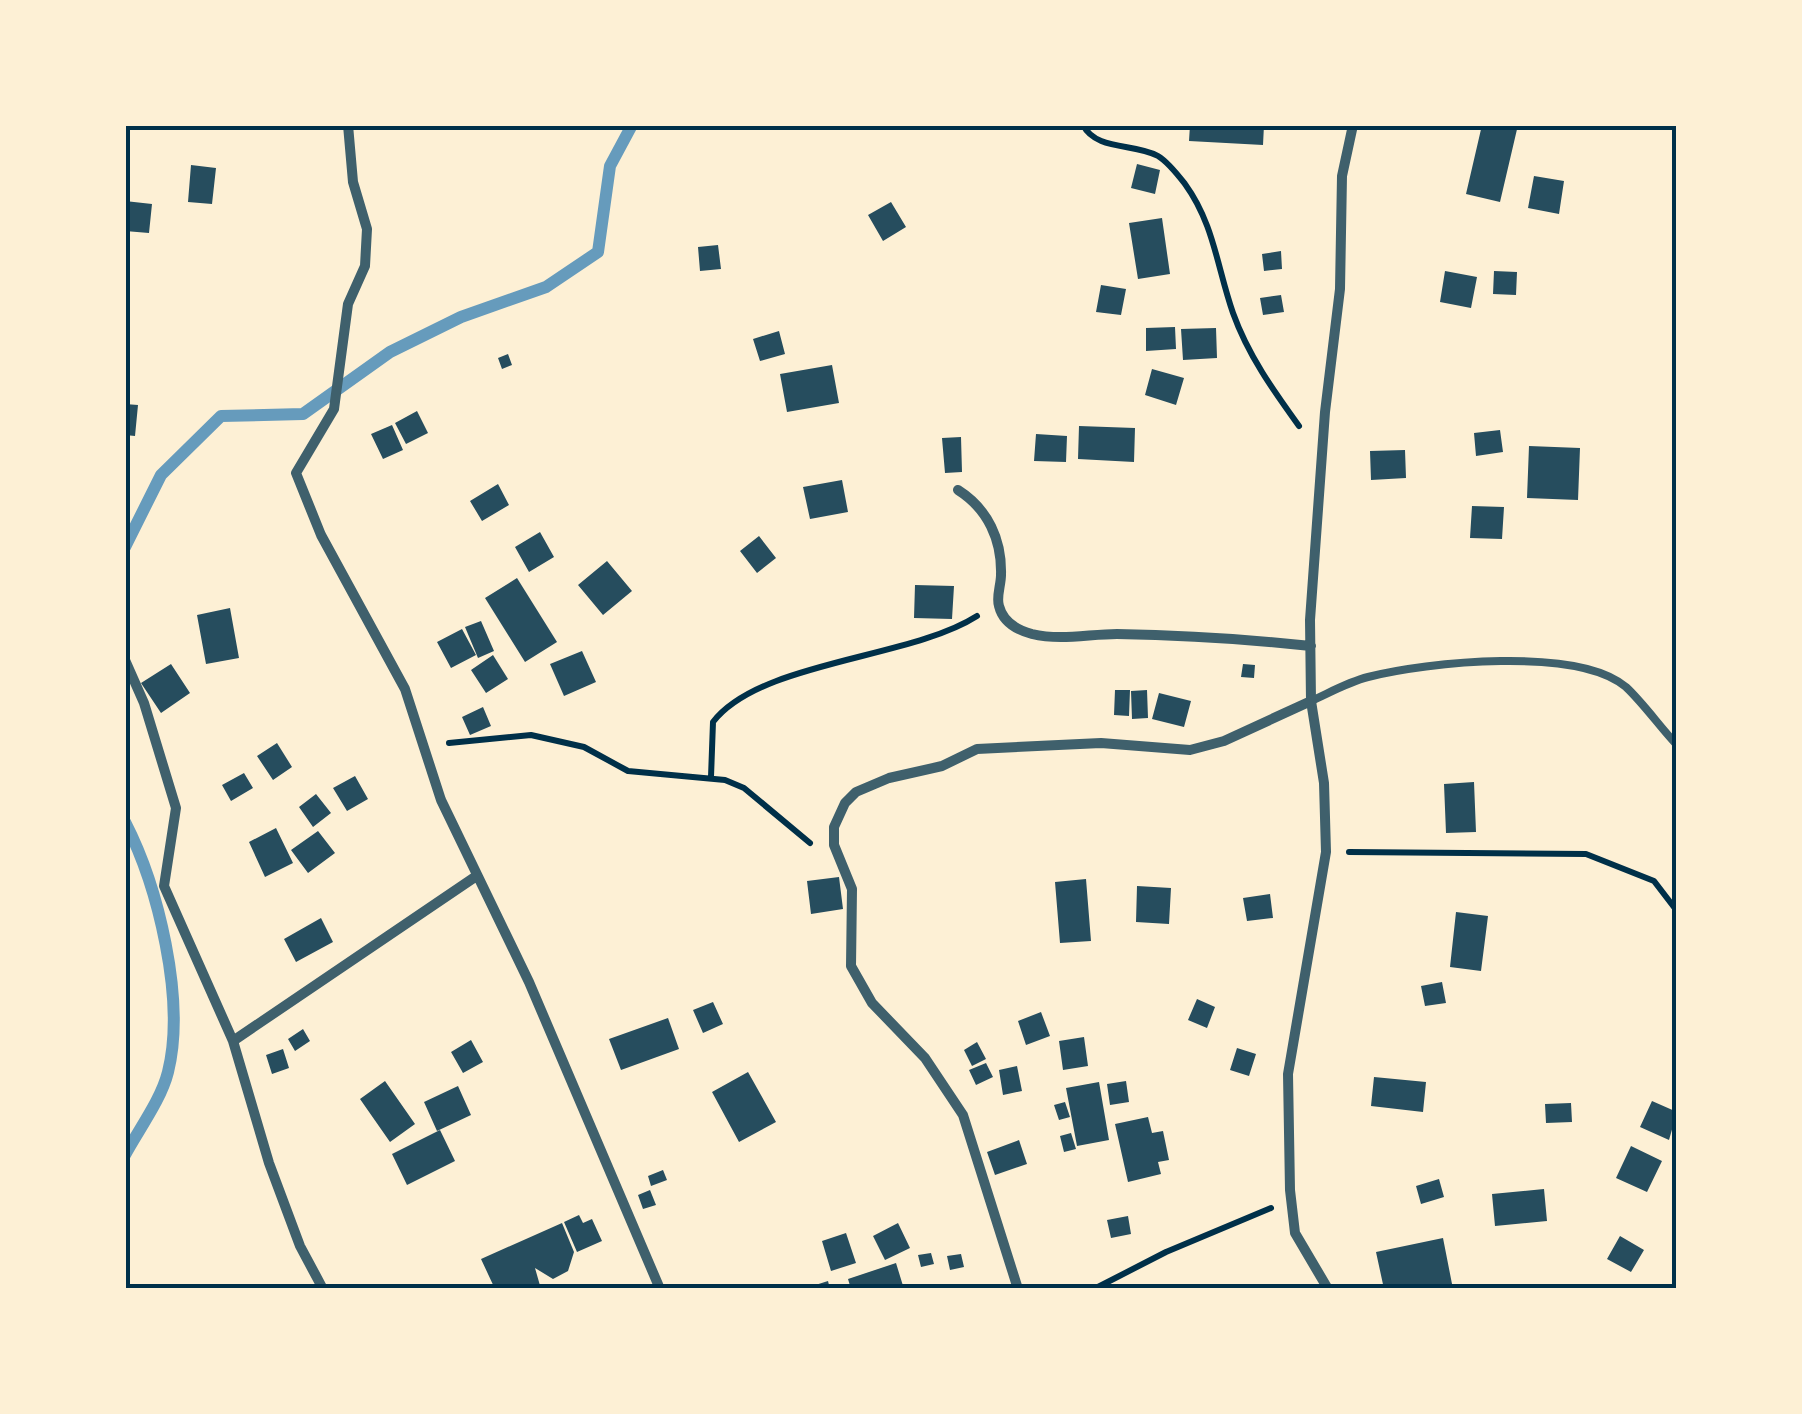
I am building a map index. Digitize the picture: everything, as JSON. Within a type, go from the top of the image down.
[{"type":"street","points":[[348,125],[352,182],[367,229],[365,266],[348,304],[334,409],[296,473],[321,535],[405,689],[441,800],[536,998],[660,1289]]},
{"type":"street","points":[[1328,1289],[1295,1233],[1290,1200],[1288,1074],[1326,852],[1324,783],[1311,700],[1310,646],[1322,460],[1340,289],[1342,176],[1353,125]]},
{"type":"street","points":[[958,490],[982,508],[994,533],[1001,572],[998,604],[1008,623],[1029,633],[1058,638],[1113,634],[1235,638],[1310,646]]},
{"type":"street","points":[[125,660],[144,702],[176,808],[164,886],[232,1041],[300,1246],[323,1289]]},
{"type":"street","points":[[1018,1289],[963,1116],[925,1058],[872,1003],[850,966],[852,889],[840,866],[834,827],[845,803],[856,792],[889,778],[1001,745],[1100,742],[1190,750],[1224,742],[1311,700]]},
{"type":"street","points":[[232,1041],[475,877]]},
{"type":"lane","points":[[1311,700],[1364,678],[1425,665],[1523,662],[1571,667],[1598,672],[1624,686],[1677,745]]},
{"type":"path","points":[[1083,125],[1088,134],[1105,143],[1138,148],[1161,157],[1182,180],[1204,212],[1233,312],[1255,363],[1322,460]]},
{"type":"path","points":[[711,777],[713,722],[742,698],[794,677],[952,630],[998,604]]},
{"type":"path","points":[[422,743],[531,735],[584,747],[628,771],[711,777],[744,788],[840,866]]},
{"type":"path","points":[[1326,852],[1586,854],[1654,881],[1677,911]]},
{"type":"path","points":[[1094,1289],[1166,1252],[1290,1200]]},
{"type":"building","points":[[1123,125],[1154,125],[1154,129],[1123,129]]},
{"type":"building","points":[[1190,125],[1264,125],[1263,145],[1189,141]]},
{"type":"building","points":[[1482,125],[1518,125],[1500,202],[1466,194]]},
{"type":"building","points":[[1137,164],[1160,170],[1155,194],[1131,188]]},
{"type":"building","points":[[191,165],[216,168],[212,204],[188,202]]},
{"type":"building","points":[[1534,176],[1564,181],[1559,214],[1528,208]]},
{"type":"building","points":[[125,201],[152,204],[149,233],[125,231]]},
{"type":"building","points":[[891,202],[906,227],[883,241],[868,215]]},
{"type":"building","points":[[1162,218],[1170,274],[1138,279],[1129,223]]},
{"type":"building","points":[[718,245],[721,269],[700,271],[698,247]]},
{"type":"building","points":[[1281,251],[1282,269],[1264,271],[1262,254]]},
{"type":"building","points":[[1445,271],[1477,277],[1471,308],[1440,302]]},
{"type":"building","points":[[1494,271],[1517,272],[1516,295],[1493,294]]},
{"type":"building","points":[[1101,285],[1126,289],[1121,315],[1096,312]]},
{"type":"building","points":[[1281,295],[1284,312],[1263,315],[1260,298]]},
{"type":"building","points":[[1175,327],[1176,349],[1146,351],[1146,328]]},
{"type":"building","points":[[1216,328],[1217,358],[1183,360],[1181,329]]},
{"type":"building","points":[[779,331],[785,354],[760,361],[753,339]]},
{"type":"building","points":[[508,354],[512,365],[502,369],[498,358]]},
{"type":"building","points":[[832,365],[839,403],[787,412],[780,374]]},
{"type":"building","points":[[1152,369],[1184,378],[1176,405],[1145,395]]},
{"type":"building","points":[[125,404],[138,405],[135,436],[125,435]]},
{"type":"building","points":[[417,411],[428,433],[406,444],[395,423]]},
{"type":"building","points":[[392,425],[403,450],[383,459],[371,434]]},
{"type":"building","points":[[1079,426],[1135,428],[1134,462],[1078,459]]},
{"type":"building","points":[[1500,430],[1503,452],[1476,456],[1474,433]]},
{"type":"building","points":[[1036,434],[1067,436],[1066,462],[1034,461]]},
{"type":"building","points":[[961,437],[962,472],[945,473],[942,438]]},
{"type":"building","points":[[1529,446],[1580,448],[1578,500],[1527,498]]},
{"type":"building","points":[[1405,450],[1406,478],[1371,480],[1370,451]]},
{"type":"building","points":[[842,480],[848,512],[810,519],[803,487]]},
{"type":"building","points":[[498,484],[509,505],[482,521],[470,501]]},
{"type":"building","points":[[1472,506],[1504,507],[1502,539],[1470,538]]},
{"type":"building","points":[[540,532],[554,557],[529,572],[515,547]]},
{"type":"building","points":[[759,536],[776,558],[757,573],[740,551]]},
{"type":"building","points":[[607,561],[632,591],[603,615],[578,585]]},
{"type":"building","points":[[517,578],[557,642],[525,662],[485,598]]},
{"type":"building","points":[[915,585],[954,586],[952,619],[914,618]]},
{"type":"building","points":[[230,608],[239,658],[206,664],[197,615]]},
{"type":"building","points":[[481,621],[494,651],[478,658],[465,627]]},
{"type":"building","points":[[462,629],[476,655],[451,668],[437,642]]},
{"type":"building","points":[[582,651],[596,682],[564,696],[550,664]]},
{"type":"building","points":[[493,655],[508,679],[486,693],[471,670]]},
{"type":"building","points":[[171,664],[190,693],[161,713],[141,683]]},
{"type":"building","points":[[1243,664],[1255,665],[1254,678],[1241,677]]},
{"type":"building","points":[[1115,690],[1130,690],[1129,716],[1114,715]]},
{"type":"building","points":[[1147,690],[1148,718],[1132,719],[1131,691]]},
{"type":"building","points":[[1159,693],[1191,701],[1184,727],[1152,719]]},
{"type":"building","points":[[483,707],[491,726],[470,735],[462,717]]},
{"type":"building","points":[[277,743],[292,767],[273,780],[257,756]]},
{"type":"building","points":[[244,773],[253,788],[231,801],[222,785]]},
{"type":"building","points":[[355,776],[368,799],[347,811],[333,788]]},
{"type":"building","points":[[1474,782],[1476,832],[1446,833],[1444,784]]},
{"type":"building","points":[[316,794],[331,813],[313,827],[299,807]]},
{"type":"building","points":[[276,828],[293,863],[265,877],[249,842]]},
{"type":"building","points":[[318,831],[335,853],[308,873],[291,850]]},
{"type":"building","points":[[839,877],[843,909],[811,914],[807,881]]},
{"type":"building","points":[[1086,879],[1091,941],[1060,943],[1055,882]]},
{"type":"building","points":[[1137,886],[1171,888],[1169,924],[1136,922]]},
{"type":"building","points":[[1270,894],[1273,918],[1247,921],[1243,898]]},
{"type":"building","points":[[1456,912],[1488,916],[1481,971],[1450,967]]},
{"type":"building","points":[[321,918],[333,942],[296,962],[284,939]]},
{"type":"building","points":[[1442,982],[1446,1003],[1425,1006],[1421,986]]},
{"type":"building","points":[[1197,999],[1215,1007],[1207,1028],[1188,1020]]},
{"type":"building","points":[[713,1002],[723,1024],[703,1033],[693,1010]]},
{"type":"building","points":[[1041,1012],[1050,1036],[1026,1045],[1018,1021]]},
{"type":"building","points":[[668,1018],[679,1049],[621,1070],[609,1039]]},
{"type":"building","points":[[303,1029],[310,1041],[295,1051],[288,1039]]},
{"type":"building","points":[[1084,1037],[1088,1066],[1063,1070],[1059,1041]]},
{"type":"building","points":[[471,1040],[483,1062],[463,1073],[451,1052]]},
{"type":"building","points":[[977,1042],[986,1059],[972,1066],[964,1050]]},
{"type":"building","points":[[1237,1048],[1256,1054],[1249,1076],[1230,1070]]},
{"type":"building","points":[[283,1049],[289,1068],[272,1074],[266,1055]]},
{"type":"building","points":[[986,1063],[993,1077],[976,1085],[969,1070]]},
{"type":"building","points":[[1017,1066],[1022,1091],[1003,1095],[999,1070]]},
{"type":"building","points":[[748,1072],[776,1122],[739,1142],[712,1092]]},
{"type":"building","points":[[1374,1077],[1426,1082],[1423,1112],[1371,1106]]},
{"type":"building","points":[[385,1081],[415,1124],[390,1142],[360,1099]]},
{"type":"building","points":[[1126,1081],[1129,1102],[1110,1105],[1107,1084]]},
{"type":"building","points":[[1099,1082],[1109,1140],[1077,1146],[1066,1088]]},
{"type":"building","points":[[458,1086],[471,1115],[437,1131],[424,1102]]},
{"type":"building","points":[[1652,1101],[1677,1112],[1669,1140],[1640,1127]]},
{"type":"building","points":[[1065,1102],[1070,1117],[1059,1120],[1054,1105]]},
{"type":"building","points":[[1571,1103],[1572,1122],[1546,1123],[1545,1104]]},
{"type":"building","points":[[1148,1117],[1152,1133],[1163,1131],[1169,1160],[1158,1162],[1161,1174],[1128,1182],[1115,1124]]},
{"type":"building","points":[[440,1130],[455,1161],[407,1185],[392,1154]]},
{"type":"building","points":[[1071,1133],[1076,1149],[1064,1152],[1060,1136]]},
{"type":"building","points":[[1019,1140],[1027,1164],[995,1175],[987,1152]]},
{"type":"building","points":[[1631,1146],[1662,1161],[1647,1192],[1616,1178]]},
{"type":"building","points":[[663,1170],[667,1180],[651,1186],[648,1176]]},
{"type":"building","points":[[1439,1179],[1444,1197],[1421,1204],[1416,1186]]},
{"type":"building","points":[[1544,1189],[1547,1221],[1495,1226],[1492,1194]]},
{"type":"building","points":[[650,1190],[656,1205],[643,1209],[638,1195]]},
{"type":"building","points":[[579,1215],[583,1223],[592,1219],[602,1241],[577,1252],[564,1222]]},
{"type":"building","points":[[1128,1216],[1131,1234],[1111,1238],[1107,1220]]},
{"type":"building","points":[[562,1223],[574,1252],[568,1271],[553,1279],[535,1268],[541,1289],[495,1289],[481,1259]]},
{"type":"building","points":[[898,1223],[910,1248],[885,1260],[873,1236]]},
{"type":"building","points":[[846,1233],[856,1263],[831,1271],[822,1241]]},
{"type":"building","points":[[1620,1236],[1644,1250],[1631,1272],[1607,1259]]},
{"type":"building","points":[[1443,1238],[1453,1289],[1384,1289],[1376,1252]]},
{"type":"building","points":[[931,1253],[934,1264],[921,1267],[918,1255]]},
{"type":"building","points":[[961,1254],[964,1267],[950,1270],[947,1256]]},
{"type":"building","points":[[896,1263],[904,1289],[851,1289],[848,1279]]},
{"type":"building","points":[[828,1281],[830,1289],[806,1289],[806,1288]]},
{"type":"waterway","points":[[125,547],[161,475],[221,416],[303,414],[390,352],[461,317],[546,287],[598,252],[610,166],[632,125]]},
{"type":"waterway","points":[[125,822],[158,910],[174,1012],[165,1083],[125,1155]]}]
